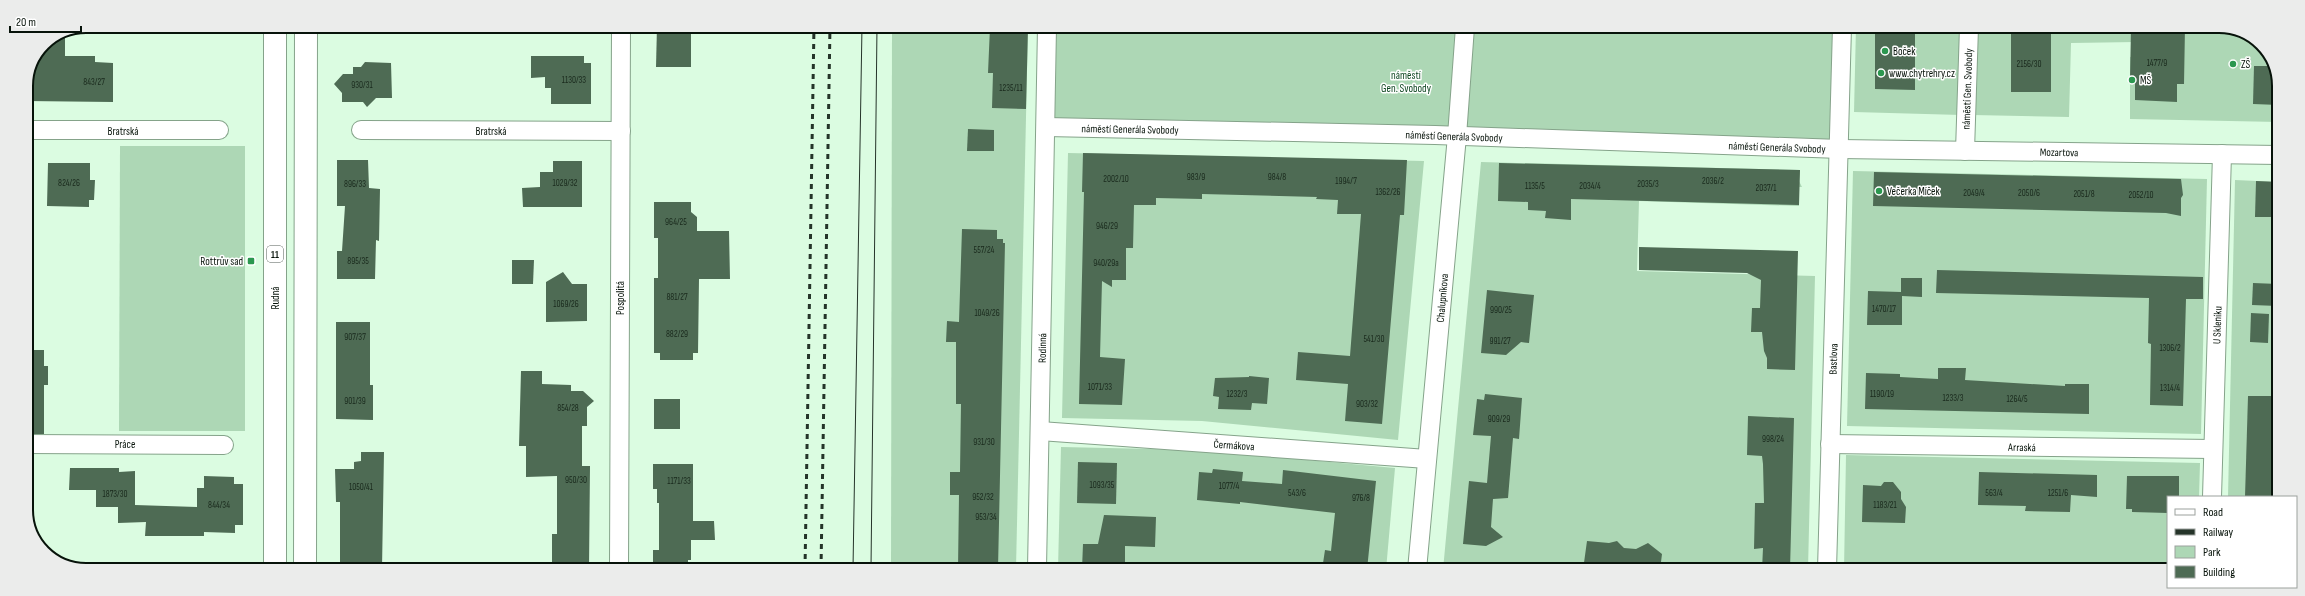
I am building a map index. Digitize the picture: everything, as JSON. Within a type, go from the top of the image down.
[{"type":"highway","name":"Rudná","points":[[274,33],[275,563]]},
{"type":"highway","points":[[305,563],[306,33]]},
{"type":"street","name":"Pospolitá","points":[[619,563],[621,33]]},
{"type":"street","points":[[1046,127],[1047,33]]},
{"type":"street","name":"Chalupníkova","points":[[1418,563],[1457,136],[1465,33]]},
{"type":"street","name":"náměstí Generála Svobody","points":[[1046,127],[1457,136],[1840,149],[1842,33]]},
{"type":"street","name":"náměstí Gen. Svobody","points":[[1965,151],[1969,33]]},
{"type":"street","name":"Rodinná","points":[[1037,563],[1046,127]]},
{"type":"street","name":"Bratrská","points":[[33,130],[219,130]]},
{"type":"street","name":"Bratrská","points":[[361,130],[621,131]]},
{"type":"street","name":"Mozartova","points":[[1840,149],[2272,154]]},
{"type":"street","name":"Bastlova","points":[[1827,563],[1840,149]]},
{"type":"street","name":"U Skleníku","points":[[2212,496],[2222,154]]},
{"type":"street","name":"Čermákova","points":[[1040,430],[1427,459]]},
{"type":"street","name":"Práce","points":[[33,444],[224,445]]},
{"type":"street","name":"Arraská","points":[[1830,444],[2213,449]]},
{"type":"green space","points":[[892,33],[1028,33],[1016,563],[891,563]]},
{"type":"green space","points":[[1047,33],[1842,33],[1840,149],[1046,127]]},
{"type":"green space","points":[[1856,33],[1963,33],[1961,115],[1854,112]]},
{"type":"green space","points":[[1975,33],[2229,34],[2246,40],[2259,51],[2268,66],[2272,83],[2272,122],[2130,119],[2130,57],[2136,57],[2136,42],[2071,43],[2069,117],[1973,115]]},
{"type":"green space","points":[[120,146],[245,146],[245,431],[119,431]]},
{"type":"green space","points":[[1068,153],[1424,161],[1398,440],[1202,421],[1062,418]]},
{"type":"green space","points":[[1481,162],[1800,170],[1799,181],[1802,187],[1799,187],[1799,206],[1639,201],[1637,271],[1815,276],[1808,563],[1444,563]]},
{"type":"green space","points":[[1853,171],[2207,179],[2201,434],[1847,426]]},
{"type":"green space","points":[[2235,180],[2272,182],[2272,496],[2228,496]]},
{"type":"green space","points":[[1061,447],[1200,450],[1395,468],[1387,563],[1058,563]]},
{"type":"green space","points":[[1846,455],[2200,463],[2199,496],[2167,496],[2167,563],[1844,563]]},
{"type":"building","points":[[657,33],[691,33],[691,67],[656,67]]},
{"type":"building","points":[[990,33],[1028,33],[1026,109],[992,108],[993,73],[988,73]]},
{"type":"building","points":[[1875,33],[1915,33],[1915,90],[1875,89]]},
{"type":"building","points":[[2011,33],[2051,33],[2051,92],[2011,92]]},
{"type":"building","points":[[2131,33],[2185,33],[2184,84],[2177,84],[2177,102],[2135,100],[2135,80],[2130,80]]},
{"type":"building","points":[[65,38],[65,56],[95,56],[95,62],[113,63],[113,102],[33,101],[34,76],[37,66],[49,49]]},
{"type":"building","points":[[531,56],[584,56],[584,63],[591,63],[591,104],[551,104],[551,88],[545,88],[545,77],[531,78]]},
{"type":"building","points":[[365,62],[391,63],[392,98],[376,98],[367,107],[363,102],[342,102],[342,93],[334,84],[343,74],[353,74],[353,67],[361,67]]},
{"type":"building","points":[[2254,66],[2268,66],[2272,83],[2272,105],[2253,104]]},
{"type":"building","points":[[968,129],[994,130],[994,151],[967,151]]},
{"type":"building","points":[[1083,153],[1407,160],[1404,215],[1400,215],[1382,424],[1345,421],[1348,384],[1296,380],[1298,352],[1350,356],[1361,214],[1337,214],[1338,200],[1316,199],[1317,197],[1202,194],[1202,199],[1156,198],[1156,205],[1134,205],[1133,248],[1126,248],[1126,280],[1112,280],[1112,287],[1102,281],[1100,357],[1125,359],[1122,405],[1079,404],[1084,192],[1082,192]]},
{"type":"building","points":[[337,160],[368,160],[369,188],[380,189],[379,241],[376,240],[375,279],[337,279],[337,251],[342,251],[345,206],[337,206]]},
{"type":"building","points":[[553,161],[582,161],[582,207],[523,207],[522,188],[540,187],[540,172],[553,172]]},
{"type":"building","points":[[48,163],[90,163],[90,180],[95,180],[94,200],[89,200],[89,207],[47,206]]},
{"type":"building","points":[[1499,163],[1800,170],[1799,205],[1571,199],[1571,220],[1545,218],[1546,211],[1528,210],[1528,202],[1498,201]]},
{"type":"building","points":[[1874,172],[2181,179],[2183,195],[2181,198],[2181,216],[2166,213],[1873,206]]},
{"type":"building","points":[[2256,181],[2272,182],[2272,217],[2255,217]]},
{"type":"building","points":[[654,202],[691,202],[691,212],[697,217],[697,231],[729,231],[730,279],[699,279],[698,353],[693,353],[693,360],[660,360],[660,353],[654,353],[654,278],[658,278],[658,238],[654,238]]},
{"type":"building","points":[[962,229],[997,230],[997,239],[1003,239],[1003,243],[1005,243],[998,563],[958,563],[959,495],[950,495],[950,472],[960,472],[961,404],[956,404],[956,342],[946,342],[947,321],[959,322]]},
{"type":"building","points":[[1639,247],[1798,251],[1795,370],[1767,369],[1767,358],[1764,351],[1762,332],[1751,332],[1752,308],[1760,308],[1761,280],[1747,273],[1639,270]]},
{"type":"building","points":[[512,260],[534,260],[533,284],[512,284]]},
{"type":"building","points":[[1937,270],[2203,277],[2203,299],[2186,299],[2183,406],[2150,405],[2151,344],[2148,343],[2149,298],[1936,293]]},
{"type":"building","points":[[563,272],[572,284],[587,284],[587,321],[546,322],[546,282]]},
{"type":"building","points":[[1901,278],[1922,278],[1922,297],[1902,296],[1902,325],[1867,325],[1868,291],[1901,292]]},
{"type":"building","points":[[2253,283],[2272,284],[2272,306],[2252,305]]},
{"type":"building","points":[[1487,290],[1534,295],[1529,343],[1521,342],[1506,355],[1481,353]]},
{"type":"building","points":[[2251,313],[2269,314],[2268,343],[2250,342]]},
{"type":"building","points":[[336,322],[370,322],[370,385],[373,385],[373,420],[336,419]]},
{"type":"building","points":[[33,350],[44,350],[44,366],[48,366],[48,385],[44,385],[44,434],[33,434]]},
{"type":"building","points":[[1938,368],[1966,368],[1965,380],[2065,386],[2065,384],[2089,384],[2089,414],[1865,409],[1866,373],[1900,374],[1900,377],[1938,379]]},
{"type":"building","points":[[521,371],[542,371],[542,384],[571,385],[571,391],[583,391],[594,401],[587,407],[587,426],[582,426],[582,466],[590,466],[589,563],[552,563],[552,534],[557,534],[557,476],[526,477],[526,446],[519,446]]},
{"type":"building","points":[[1249,376],[1269,378],[1267,404],[1252,403],[1251,410],[1218,409],[1219,397],[1213,396],[1215,378]]},
{"type":"building","points":[[1485,394],[1522,398],[1519,439],[1513,438],[1508,498],[1493,499],[1491,527],[1503,537],[1486,546],[1463,544],[1469,481],[1487,483],[1491,436],[1473,435],[1477,399],[1484,400]]},
{"type":"building","points":[[2248,396],[2272,396],[2272,496],[2245,496]]},
{"type":"building","points":[[654,399],[680,399],[680,429],[654,429]]},
{"type":"building","points":[[1748,416],[1794,418],[1790,563],[1762,563],[1763,548],[1754,549],[1755,503],[1764,503],[1763,464],[1762,456],[1747,455]]},
{"type":"building","points":[[361,452],[384,452],[382,563],[340,563],[340,502],[336,502],[335,469],[354,469],[354,462],[361,461]]},
{"type":"building","points":[[1078,462],[1117,463],[1116,504],[1077,503]]},
{"type":"building","points":[[653,464],[693,464],[693,521],[714,521],[715,540],[691,540],[691,560],[688,560],[688,563],[653,563],[653,550],[659,550],[659,503],[657,503],[657,489],[653,489]]},
{"type":"building","points":[[70,468],[119,468],[119,472],[135,471],[135,505],[197,507],[197,488],[204,488],[204,476],[234,477],[234,484],[243,484],[243,525],[235,525],[235,533],[204,532],[204,536],[145,536],[146,522],[118,523],[118,507],[96,507],[96,490],[69,490]]},
{"type":"building","points":[[1213,469],[1243,472],[1242,481],[1282,484],[1283,470],[1376,481],[1368,563],[1323,563],[1325,550],[1331,551],[1335,513],[1240,502],[1240,504],[1197,500],[1199,472],[1212,473]]},
{"type":"building","points":[[1979,472],[2097,475],[2097,497],[2071,495],[2070,512],[2025,511],[2026,506],[1978,505]]},
{"type":"building","points":[[2127,476],[2179,476],[2179,496],[2167,496],[2167,513],[2132,512],[2132,509],[2126,509]]},
{"type":"building","points":[[1884,482],[1893,482],[1901,492],[1901,499],[1906,507],[1905,523],[1862,522],[1863,485],[1881,486]]},
{"type":"building","points":[[1104,515],[1156,517],[1155,547],[1125,546],[1125,563],[1082,563],[1083,544],[1098,544]]},
{"type":"building","points":[[1587,541],[1609,543],[1617,541],[1624,548],[1636,549],[1648,543],[1662,554],[1661,563],[1584,563]]},
{"type":"tram line","points":[[853,563],[862,33]]},
{"type":"tram line","points":[[871,563],[877,33]]},
{"type":"railway","points":[[805,563],[814,33]]},
{"type":"railway","points":[[821,563],[830,33]]},
{"type":"place","name":"Boček","points":[[1885,51]]},
{"type":"place","name":"ZŠ","points":[[2233,64]]},
{"type":"place","name":"www.chytrehry.cz","points":[[1881,73]]},
{"type":"place","name":"MŠ","points":[[2132,80]]},
{"type":"place","name":"Večerka Míček","points":[[1879,191]]},
{"type":"place","name":"Rottrův sad","points":[[251,261]]}]
